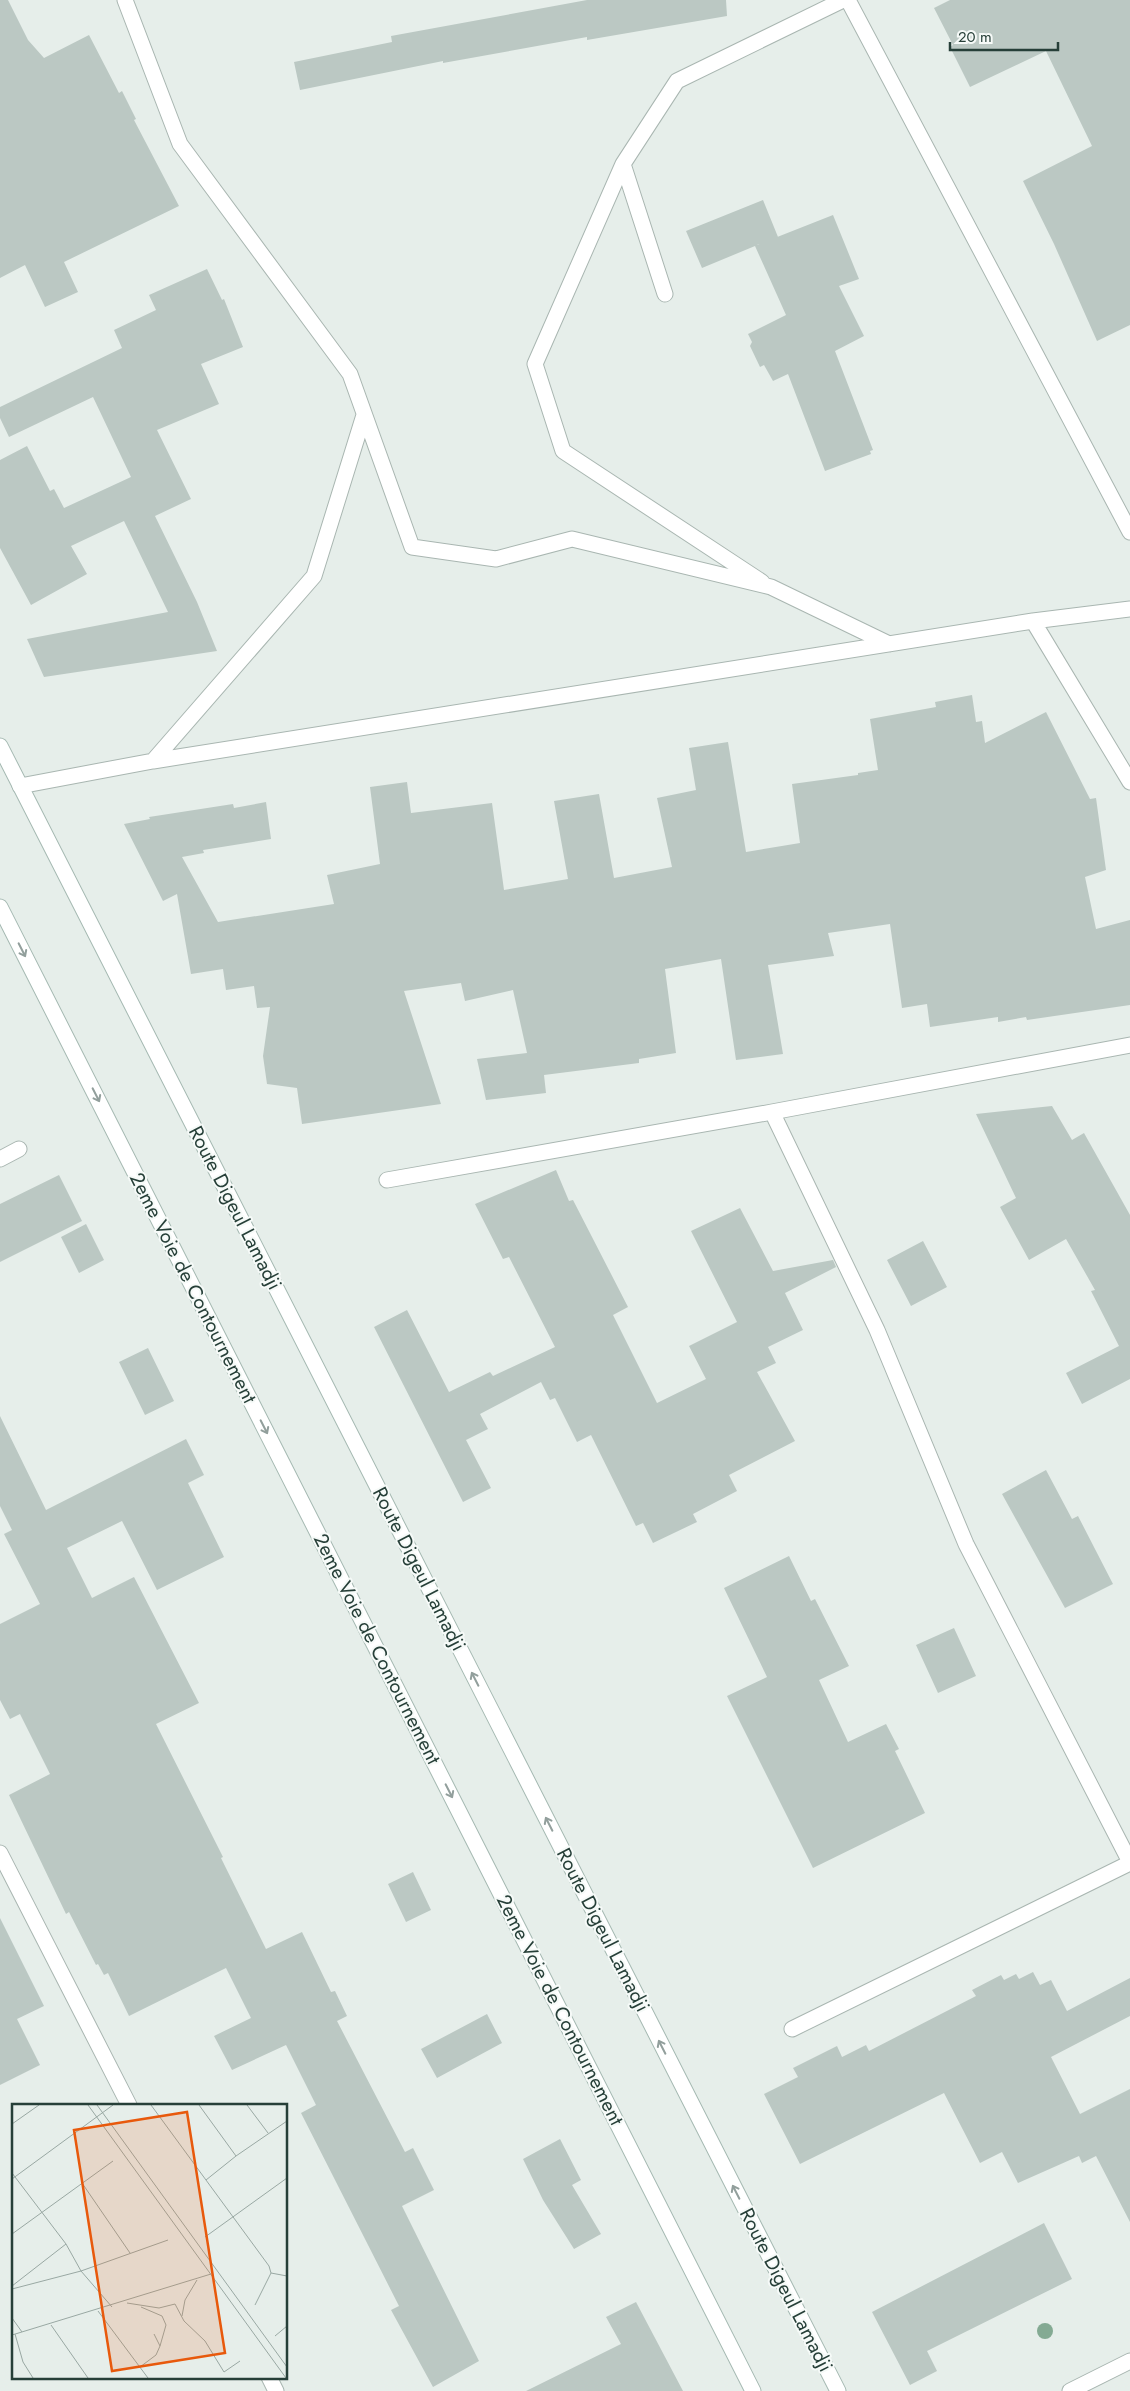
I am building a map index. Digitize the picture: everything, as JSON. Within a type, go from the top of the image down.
[{"type":"street","points":[[126,0],[180,144],[350,374],[412,547],[496,559],[572,539],[771,587]]},
{"type":"street","points":[[843,0],[678,81],[623,164],[535,364],[563,451],[771,587],[889,644]]},
{"type":"street","points":[[848,0],[1130,532]]},
{"type":"street","points":[[623,164],[664,294]]},
{"type":"street","points":[[153,761],[314,576],[364,415]]},
{"type":"street","points":[[20,786],[153,761],[889,644],[1130,609]]},
{"type":"street","points":[[1032,622],[1130,782]]},
{"type":"street","name":"Route Digeul Lamadji","points":[[0,746],[838,2391]]},
{"type":"street","name":"2eme Voie de Contournement","points":[[0,907],[753,2391]]},
{"type":"street","points":[[387,1180],[772,1112],[1130,1045]]},
{"type":"street","points":[[772,1112],[878,1330],[966,1544],[1130,1863],[792,2029]]},
{"type":"street","points":[[0,1159],[20,1149]]},
{"type":"street","points":[[0,1853],[128,2104]]},
{"type":"street","points":[[1070,2391],[1130,2360]]},
{"type":"street","points":[[270,2378],[276,2391]]},
{"type":"building","points":[[0,0],[8,0],[28,40],[44,58],[89,35],[119,93],[122,91],[136,119],[134,120],[179,206],[64,262],[78,292],[45,307],[25,265],[0,278]]},
{"type":"building","points":[[587,0],[726,0],[727,16],[587,40],[587,37],[443,63],[443,61],[300,90],[294,62],[392,42],[391,36]]},
{"type":"building","points":[[950,0],[1130,0],[1130,325],[1097,341],[1054,244],[1023,181],[1092,146],[1046,51],[970,87],[950,47],[953,45],[934,8]]},
{"type":"building","points":[[763,200],[778,237],[833,215],[859,279],[839,286],[864,336],[835,351],[873,450],[870,451],[871,454],[825,471],[788,374],[773,381],[764,365],[760,367],[750,346],[752,342],[748,334],[786,315],[755,246],[702,268],[686,231]]},
{"type":"building","points":[[207,269],[222,300],[224,299],[243,347],[201,364],[219,404],[157,430],[191,499],[155,516],[197,602],[217,651],[44,677],[27,639],[168,612],[124,521],[71,546],[87,574],[31,605],[0,548],[0,460],[27,446],[50,491],[54,489],[64,508],[131,477],[93,397],[9,437],[0,418],[0,407],[122,348],[114,330],[156,310],[149,295]]},
{"type":"building","points":[[972,695],[976,722],[982,721],[985,743],[1046,712],[1090,799],[1096,798],[1106,870],[1085,877],[1096,929],[1130,920],[1130,1005],[1027,1020],[1026,1017],[998,1022],[998,1017],[930,1027],[927,1004],[902,1008],[890,924],[828,933],[834,956],[768,965],[783,1054],[736,1060],[721,959],[665,969],[676,1053],[639,1059],[639,1063],[544,1075],[546,1093],[486,1100],[477,1059],[527,1053],[513,990],[465,1001],[461,983],[404,991],[441,1104],[302,1124],[297,1088],[267,1084],[263,1056],[270,1007],[257,1008],[254,986],[226,990],[223,969],[191,974],[177,894],[163,901],[124,824],[150,819],[149,817],[233,804],[234,808],[266,802],[271,839],[203,850],[204,853],[182,857],[218,922],[334,904],[327,875],[380,864],[370,787],[407,782],[411,813],[492,803],[504,890],[568,879],[554,801],[599,794],[614,878],[672,867],[657,798],[696,790],[689,748],[728,742],[746,852],[800,843],[792,784],[858,775],[858,773],[878,770],[870,719],[936,707],[935,702]]},
{"type":"building","points":[[1052,1106],[1072,1140],[1084,1133],[1130,1215],[1130,1379],[1082,1404],[1066,1373],[1119,1346],[1091,1291],[1095,1290],[1066,1239],[1029,1260],[1000,1207],[1016,1198],[976,1114]]},
{"type":"building","points":[[556,1170],[569,1201],[573,1200],[628,1307],[613,1315],[657,1403],[706,1379],[689,1346],[737,1322],[691,1231],[740,1208],[773,1271],[833,1260],[836,1267],[785,1293],[803,1330],[768,1347],[776,1363],[757,1372],[795,1441],[729,1475],[737,1491],[693,1514],[697,1522],[653,1543],[643,1523],[636,1526],[591,1435],[577,1442],[555,1398],[550,1400],[541,1382],[480,1414],[488,1429],[466,1440],[491,1488],[463,1502],[374,1327],[407,1310],[449,1392],[490,1372],[493,1376],[555,1347],[509,1257],[503,1259],[475,1204]]},
{"type":"building","points":[[59,1175],[82,1221],[0,1262],[0,1204]]},
{"type":"building","points":[[86,1224],[104,1260],[79,1273],[61,1237]]},
{"type":"building","points":[[923,1241],[947,1287],[911,1306],[887,1260]]},
{"type":"building","points":[[148,1348],[174,1401],[145,1415],[119,1362]]},
{"type":"building","points":[[0,1416],[46,1510],[186,1439],[204,1475],[188,1483],[224,1557],[157,1590],[122,1521],[67,1548],[92,1598],[134,1577],[199,1703],[156,1724],[223,1857],[221,1858],[266,1949],[302,1932],[331,1992],[335,1991],[347,2016],[337,2021],[405,2152],[413,2148],[434,2190],[402,2206],[479,2361],[433,2387],[391,2310],[399,2306],[301,2113],[316,2105],[286,2045],[232,2070],[214,2036],[251,2018],[226,1968],[129,2016],[108,1973],[104,1975],[98,1964],[96,1965],[69,1912],[66,1914],[9,1795],[50,1774],[20,1714],[10,1719],[0,1700],[0,1624],[40,1604],[4,1534],[12,1530],[0,1506]]},
{"type":"building","points":[[1046,1470],[1072,1519],[1078,1516],[1113,1584],[1065,1608],[1002,1494]]},
{"type":"building","points":[[789,1556],[811,1601],[815,1599],[849,1666],[819,1680],[848,1742],[886,1724],[899,1749],[895,1751],[925,1813],[813,1868],[727,1696],[767,1677],[724,1588]]},
{"type":"building","points":[[954,1628],[976,1676],[938,1693],[916,1645]]},
{"type":"building","points":[[413,1872],[431,1910],[406,1922],[388,1884]]},
{"type":"building","points":[[0,1918],[44,2006],[17,2019],[40,2065],[0,2085]]},
{"type":"building","points":[[1033,1972],[1040,1985],[1051,1980],[1067,2011],[1130,1978],[1130,2016],[1051,2057],[1080,2114],[1130,2089],[1130,2222],[1096,2156],[1082,2163],[1079,2156],[1018,2183],[1002,2152],[980,2163],[944,2093],[800,2164],[764,2094],[798,2077],[793,2068],[837,2046],[842,2057],[866,2045],[869,2051],[976,1996],[972,1990],[1001,1975],[1004,1980],[1016,1974],[1019,1979]]},
{"type":"building","points":[[487,2014],[502,2043],[437,2078],[421,2049]]},
{"type":"building","points":[[560,2139],[581,2180],[572,2185],[601,2234],[574,2249],[543,2200],[523,2159]]},
{"type":"building","points":[[1044,2223],[1072,2279],[927,2351],[937,2371],[910,2385],[872,2312]]},
{"type":"building","points":[[636,2302],[683,2391],[526,2391],[621,2344],[606,2317]]}]
